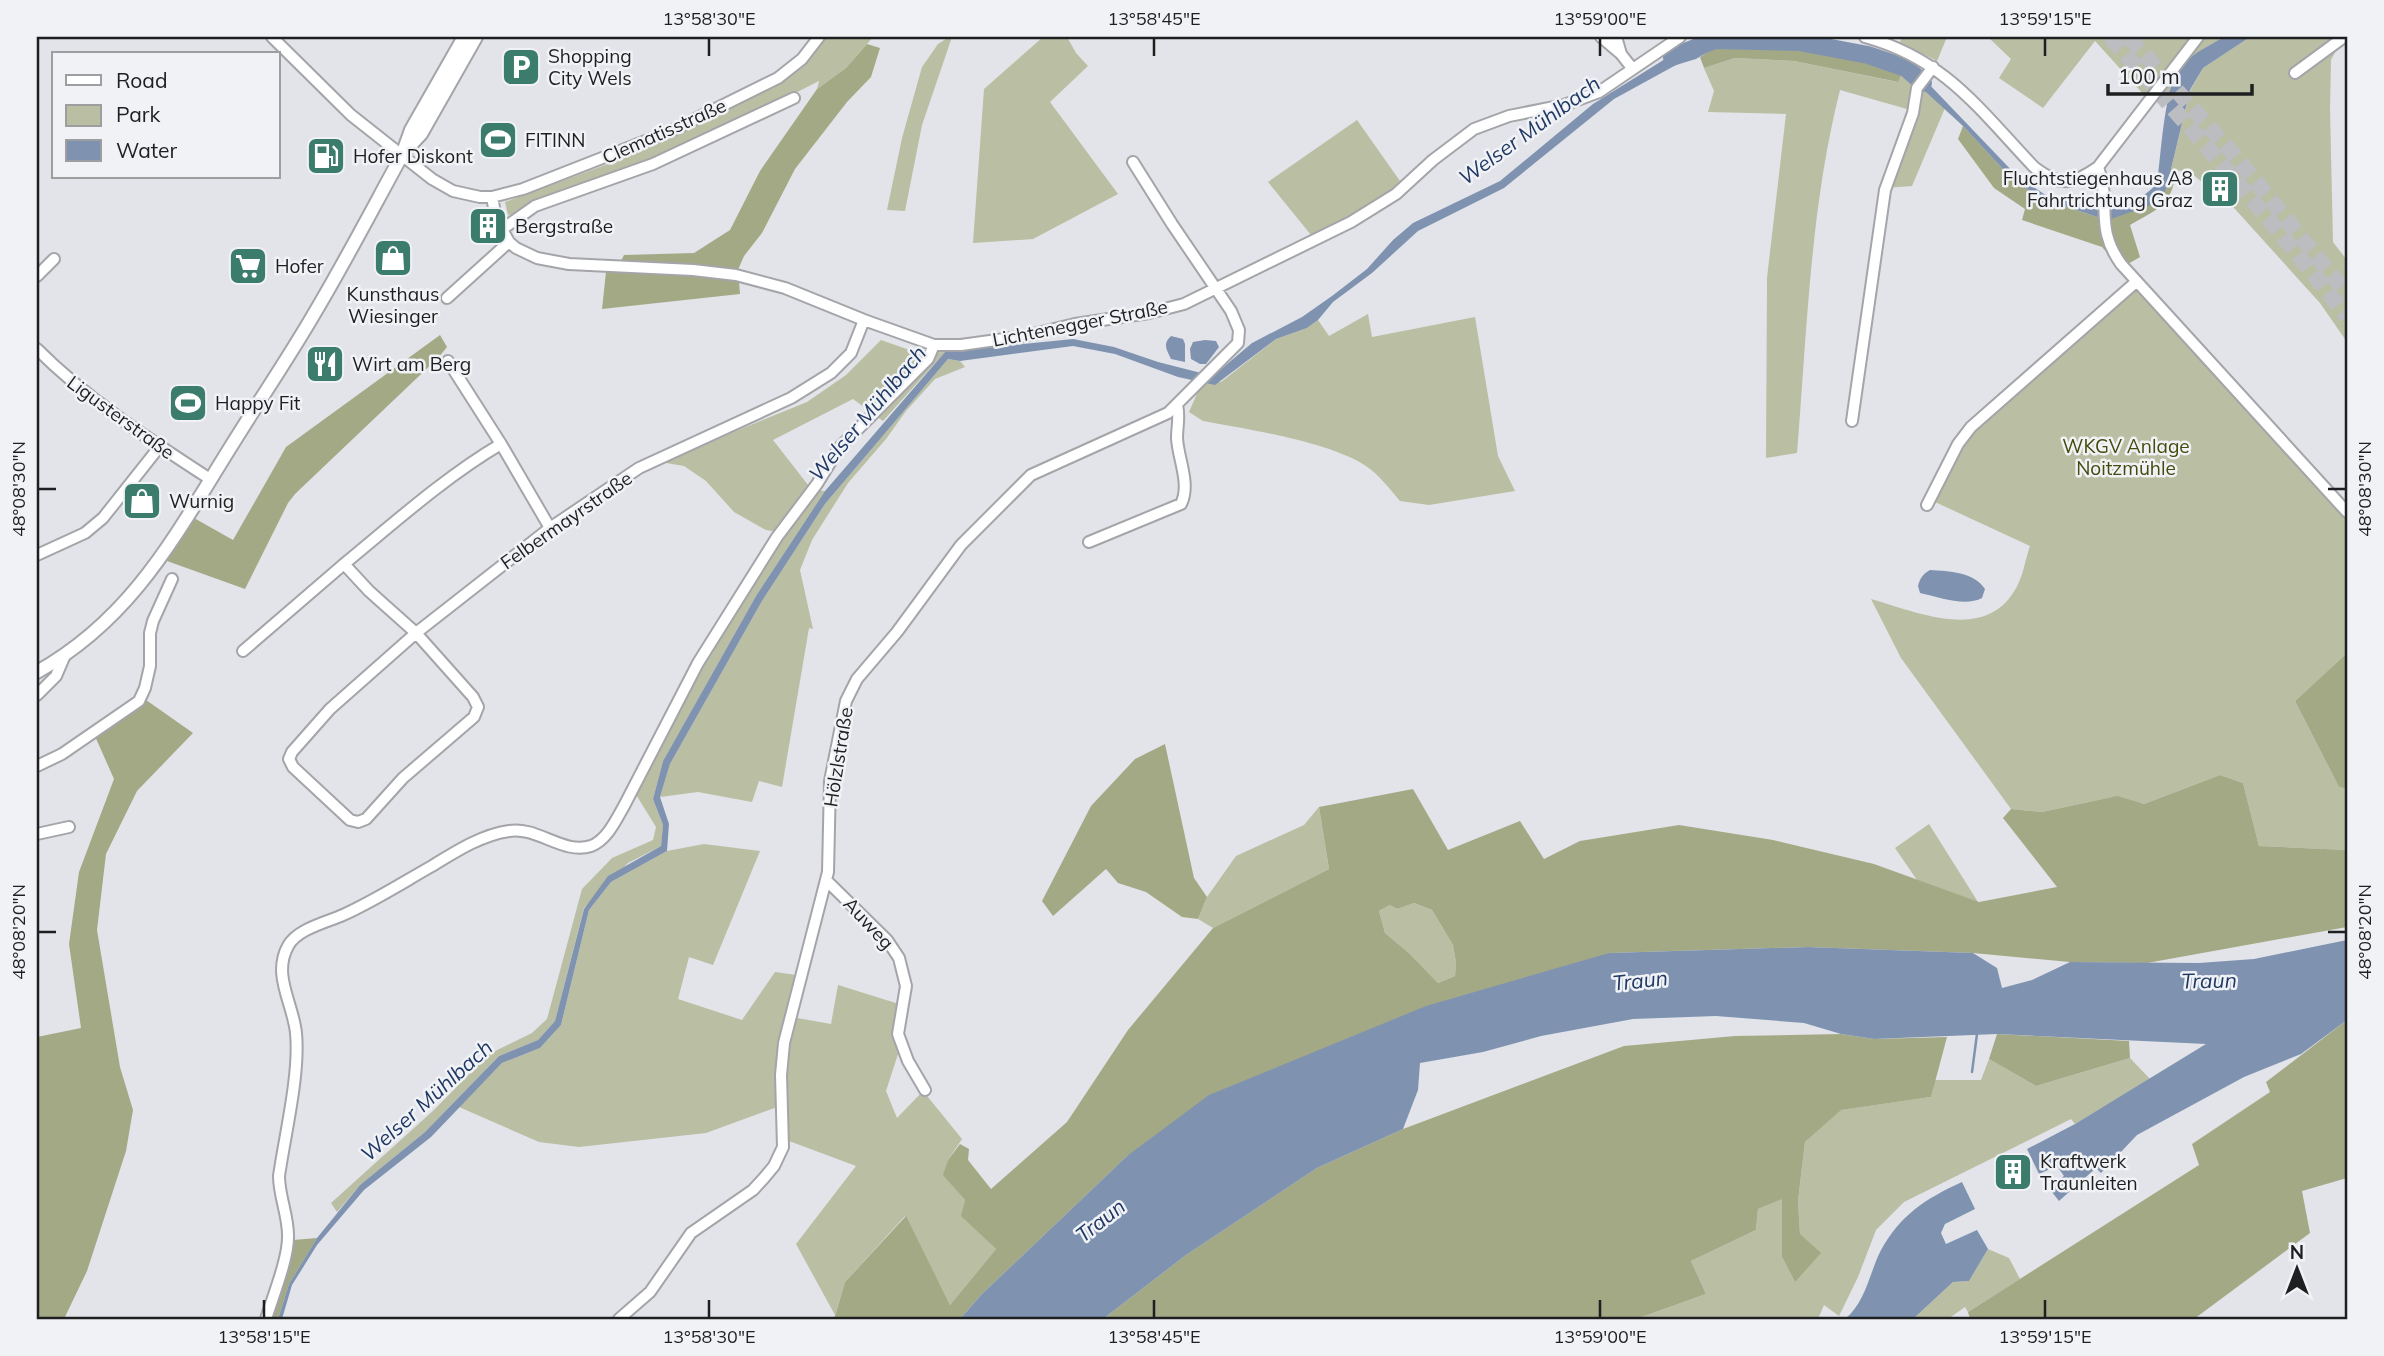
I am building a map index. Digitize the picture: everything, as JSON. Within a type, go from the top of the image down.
[{"type":"main road","points":[[37,672],[65,655],[100,627],[141,584],[170,544],[314,314],[402,155],[411,130],[464,37]]},
{"type":"main road","points":[[402,155],[421,134],[476,37]]},
{"type":"street","points":[[272,37],[351,115],[438,183],[466,195],[492,197],[496,218],[509,242],[447,298]]},
{"type":"street","name":"Clematisstraße","points":[[492,197],[575,170],[671,131],[778,78],[802,60],[819,37]]},
{"type":"street","points":[[1601,37],[1621,54],[1632,68]]},
{"type":"street","points":[[1616,37],[1621,54]]},
{"type":"street","name":"Lichtenegger Straße","points":[[509,242],[537,258],[569,264],[693,270],[736,275],[785,288],[934,345],[961,345],[1025,336],[1074,324],[1149,313],[1184,304],[1217,289],[1281,254],[1351,222],[1396,194],[1433,160],[1474,129],[1509,116],[1564,105],[1599,92],[1680,37]]},
{"type":"street","points":[[1865,37],[1893,45],[1930,71],[1952,80],[2034,167],[2048,178],[2062,182],[2079,180],[2098,167],[2198,37]]},
{"type":"street","points":[[2295,72],[2344,37]]},
{"type":"street","points":[[1852,421],[1885,190],[1913,113],[1917,88],[1930,71]]},
{"type":"street","points":[[502,230],[535,206],[653,164],[794,98]]},
{"type":"street","points":[[1133,162],[1217,289]]},
{"type":"street","points":[[2098,167],[2105,191],[2104,226],[2111,250],[2136,282],[2347,512]]},
{"type":"street","points":[[37,276],[54,259]]},
{"type":"street","points":[[1927,505],[1958,444],[1972,427],[2136,282]]},
{"type":"street","name":"Hölzlstraße","points":[[619,1319],[650,1292],[691,1233],[753,1189],[779,1157],[784,1139],[781,1074],[784,1043],[830,858],[830,781],[846,701],[862,671],[897,632],[961,545],[1031,475],[1157,419],[1177,405],[1240,339],[1236,320],[1217,289]]},
{"type":"street","name":"Felbermayrstraße","points":[[416,633],[473,697],[478,708],[474,717],[403,778],[366,819],[358,822],[349,820],[293,767],[289,759],[292,752],[330,709],[416,633],[550,528],[639,468],[772,407],[831,373],[851,353],[864,320]]},
{"type":"street","points":[[267,1319],[288,1244],[288,1225],[279,1189],[279,1176],[297,1055],[296,1032],[281,977],[281,964],[292,939],[377,898],[469,845],[498,833],[524,831],[579,848],[600,841],[624,806],[698,663],[776,537],[812,492],[839,448],[928,359],[934,345]]},
{"type":"street","name":"Ligusterstraße","points":[[37,349],[65,377],[210,479]]},
{"type":"street","points":[[448,361],[550,528]]},
{"type":"street","points":[[1089,542],[1181,504],[1185,488],[1177,438],[1180,414],[1177,405]]},
{"type":"street","points":[[243,651],[430,494],[501,444]]},
{"type":"street","points":[[37,555],[85,533],[103,518],[160,446]]},
{"type":"street","points":[[344,564],[369,591],[416,633]]},
{"type":"street","points":[[37,766],[62,754],[139,701],[150,666],[150,633],[153,621],[172,579]]},
{"type":"street","points":[[37,695],[56,676],[65,655]]},
{"type":"street","points":[[37,834],[69,827]]},
{"type":"street","name":"Auweg","points":[[826,880],[887,940],[899,958],[906,986],[898,1034],[908,1061],[925,1090]]},
{"type":"green space","points":[[825,37],[873,37],[846,68],[817,89],[819,81],[653,161],[617,175],[540,198],[508,215],[505,202],[624,158],[705,122],[802,68]]},
{"type":"green space","points":[[952,37],[922,125],[905,211],[887,210],[902,138],[922,67],[938,44]]},
{"type":"green space","points":[[1043,37],[1067,37],[1088,66],[1050,102],[1118,194],[1033,239],[973,243],[984,89]]},
{"type":"green space","points":[[1902,37],[1947,37],[1937,61],[1900,42]]},
{"type":"green space","points":[[1988,37],[2224,37],[2186,62],[2175,78],[2169,103],[2145,96],[2095,41],[2043,108],[1999,78],[2011,59]]},
{"type":"green space","points":[[2250,37],[2343,37],[2331,60],[2330,109],[2333,242],[2347,260],[2347,342],[2320,303],[2235,209],[2191,173],[2171,169],[2190,91],[2203,68]]},
{"type":"green space","points":[[867,44],[880,48],[871,77],[847,102],[795,169],[762,233],[744,256],[737,272],[620,263],[624,255],[694,253],[730,230],[760,171],[817,89],[846,68]]},
{"type":"green space","points":[[1797,46],[1865,58],[1903,70],[1898,82],[1794,61],[1735,58],[1704,68],[1700,57],[1716,47]]},
{"type":"green space","points":[[1735,58],[1794,61],[1897,82],[1903,70],[1945,108],[1912,186],[1885,188],[1914,111],[1840,90],[1816,225],[1797,453],[1766,458],[1767,278],[1786,114],[1708,112],[1714,91],[1704,68]]},
{"type":"green space","points":[[1357,120],[1400,181],[1376,204],[1311,235],[1268,182]]},
{"type":"green space","points":[[1963,126],[2012,179],[2041,198],[2100,218],[2166,190],[2171,169],[2176,170],[2171,191],[2162,205],[2130,225],[2140,257],[2121,268],[2102,247],[2022,220],[2025,209],[1994,188],[1958,139]]},
{"type":"green space","points":[[606,272],[715,276],[739,281],[740,294],[602,309]]},
{"type":"green space","name":"WKGV Anlage Noitzmühle","points":[[2135,289],[2347,519],[2347,653],[2295,701],[2339,787],[2347,789],[2347,850],[2259,846],[2243,783],[2220,775],[2144,804],[2113,797],[2042,812],[2011,809],[1901,658],[1871,599],[1911,611],[1953,619],[1973,619],[1991,613],[2007,601],[2019,582],[2030,546],[1935,502],[1972,430]]},
{"type":"green space","points":[[1368,314],[1372,337],[1475,317],[1498,456],[1515,491],[1429,505],[1400,501],[1366,466],[1332,450],[1203,421],[1189,412],[1202,382],[1221,382],[1276,339],[1307,328],[1318,320],[1329,336]]},
{"type":"green space","points":[[440,335],[447,347],[438,358],[288,503],[245,589],[167,561],[194,518],[233,540],[286,447]]},
{"type":"green space","points":[[881,340],[918,353],[945,352],[883,421],[853,399],[773,440],[812,490],[825,491],[756,596],[663,761],[653,799],[663,825],[661,846],[628,863],[584,908],[555,1021],[538,1040],[499,1056],[425,1132],[360,1185],[337,1212],[331,1203],[434,1110],[489,1054],[532,1033],[547,1019],[582,889],[612,858],[653,840],[656,827],[635,793],[697,674],[783,533],[766,530],[734,512],[706,481],[684,466],[660,462],[807,402],[846,375]]},
{"type":"green space","points":[[948,359],[960,361],[965,367],[935,379],[906,411],[848,483],[812,540],[800,570],[813,629],[809,628],[782,787],[759,781],[752,802],[698,792],[660,797],[670,764],[762,601],[825,504]]},
{"type":"green space","points":[[2347,653],[2347,789],[2339,787],[2295,701]]},
{"type":"green space","points":[[139,695],[193,733],[137,791],[106,854],[97,930],[120,1067],[133,1110],[126,1151],[87,1271],[64,1319],[37,1319],[37,1037],[81,1028],[69,944],[79,872],[114,779],[94,734]]},
{"type":"green space","points":[[1165,744],[1194,878],[1207,897],[1198,919],[1182,917],[1146,892],[1118,883],[1106,869],[1053,916],[1042,901],[1091,806],[1135,759]]},
{"type":"green space","points":[[2220,775],[2243,783],[2259,846],[2347,850],[2347,927],[2147,963],[2070,962],[1973,953],[1808,947],[1609,953],[1127,1156],[981,1295],[960,1319],[834,1319],[845,1282],[906,1216],[950,1305],[996,1249],[961,1216],[965,1200],[943,1175],[948,1160],[960,1144],[969,1149],[968,1160],[991,1189],[1067,1122],[1128,1030],[1213,928],[1329,869],[1319,807],[1413,789],[1448,850],[1520,821],[1544,859],[1580,841],[1679,825],[1773,840],[1874,864],[1979,902],[2057,887],[2003,818],[2011,809],[2042,812],[2117,796],[2144,804]],"holes":[[[1414,903],[1432,910],[1453,945],[1456,963],[1455,976],[1438,983],[1385,933],[1379,911],[1390,905],[1397,909]]]},
{"type":"green space","points":[[1319,807],[1329,869],[1213,928],[1198,919],[1207,897],[1236,856],[1304,825]]},
{"type":"green space","points":[[1929,824],[1978,902],[1917,880],[1895,848]]},
{"type":"green space","points":[[704,844],[760,851],[713,965],[689,957],[678,999],[742,1020],[775,972],[796,975],[786,1016],[831,1024],[838,985],[899,1004],[893,1034],[899,1051],[886,1091],[897,1118],[923,1091],[962,1139],[948,1160],[944,1175],[965,1200],[962,1216],[996,1249],[950,1305],[905,1216],[845,1282],[835,1315],[796,1244],[856,1166],[781,1138],[780,1106],[706,1133],[579,1147],[539,1142],[459,1107],[502,1063],[540,1048],[561,1025],[589,910],[611,882],[667,851]]},
{"type":"green space","points":[[1414,903],[1432,910],[1453,945],[1455,976],[1438,983],[1385,933],[1379,911],[1390,905],[1397,909]]},
{"type":"green space","points":[[2347,1020],[2347,1178],[2302,1191],[2310,1233],[2194,1319],[1970,1319],[1968,1312],[2199,1165],[2192,1144],[2270,1092],[2266,1082]]},
{"type":"green space","points":[[1841,1034],[1874,1039],[1947,1037],[1931,1097],[1841,1110],[1805,1142],[1798,1201],[1800,1234],[1821,1253],[1795,1282],[1782,1257],[1782,1199],[1758,1209],[1756,1230],[1691,1261],[1706,1294],[1636,1319],[1103,1319],[1186,1255],[1317,1168],[1403,1129],[1624,1046],[1735,1036]]},
{"type":"green space","points":[[1997,1034],[2129,1041],[2130,1058],[2036,1086],[1989,1059]]},
{"type":"green space","points":[[2130,1058],[2150,1079],[2075,1124],[2071,1119],[1904,1202],[1876,1230],[1839,1316],[1824,1305],[1818,1319],[1636,1319],[1706,1294],[1691,1261],[1756,1230],[1758,1209],[1783,1198],[1782,1257],[1795,1282],[1800,1234],[1798,1201],[1805,1142],[1840,1110],[1931,1097],[1935,1080],[1981,1080],[1989,1059],[2036,1086]]},
{"type":"green space","points":[[317,1238],[289,1284],[278,1319],[271,1319],[293,1240]]},
{"type":"green space","points":[[1988,1249],[2009,1258],[2020,1279],[1968,1312],[1965,1307],[1948,1319],[1913,1319],[1953,1282],[1969,1281]]},
{"type":"water","points":[[2224,37],[2250,37],[2203,68],[2190,90],[2166,190],[2154,204],[2111,219],[2100,218],[2041,198],[2012,179],[1963,126],[1902,70],[1865,58],[1797,46],[1716,47],[1696,59],[1676,65],[1614,99],[1504,188],[1418,231],[1372,273],[1333,302],[1318,320],[1307,328],[1276,339],[1215,385],[1178,377],[1115,354],[1073,346],[960,361],[948,359],[825,504],[762,601],[670,764],[660,797],[669,824],[667,851],[611,882],[589,910],[561,1025],[540,1048],[502,1063],[431,1137],[364,1190],[317,1245],[292,1285],[282,1319],[278,1319],[289,1284],[317,1238],[360,1185],[425,1132],[499,1056],[538,1040],[555,1021],[584,909],[608,876],[661,846],[663,825],[653,799],[663,761],[756,596],[825,491],[945,352],[1073,339],[1114,347],[1213,376],[1252,343],[1302,317],[1332,296],[1367,269],[1393,240],[1413,223],[1500,181],[1593,104],[1665,59],[1715,40],[1799,42],[1868,55],[1906,68],[1926,81],[2017,176],[2044,194],[2102,211],[2109,210],[2139,198],[2157,183],[2164,124],[2174,79],[2189,59]]},
{"type":"water","points":[[1171,336],[1183,339],[1185,362],[1171,359],[1166,344]]},
{"type":"water","points":[[1216,341],[1219,347],[1206,364],[1200,364],[1191,359],[1190,349],[1193,342]]},
{"type":"water","points":[[1930,570],[1960,573],[1974,579],[1985,589],[1982,598],[1968,602],[1920,593],[1920,581]]},
{"type":"water","name":"Traun","points":[[2347,940],[2347,1020],[2301,1054],[2244,1077],[2137,1135],[2101,1173],[2096,1168],[2059,1201],[2048,1187],[2064,1176],[2057,1166],[2039,1174],[2027,1149],[2075,1124],[2206,1044],[1997,1034],[1874,1039],[1841,1034],[1804,1023],[1716,1016],[1633,1019],[1420,1063],[1418,1090],[1403,1129],[1317,1168],[1186,1255],[1103,1319],[960,1319],[981,1295],[1127,1156],[1209,1095],[1426,1006],[1609,953],[1808,947],[1973,953],[1997,968],[2002,988],[2032,980],[2070,962],[2199,963],[2254,959]]},
{"type":"water","points":[[1962,1182],[1975,1209],[1945,1224],[1941,1233],[1946,1244],[1977,1230],[1988,1249],[1969,1281],[1953,1282],[1913,1319],[1845,1319],[1862,1297],[1880,1252],[1896,1228],[1925,1202]]},
{"type":"waterway","name":"Welser Mühlbach","points":[[1672,57],[1715,40],[1799,42],[1868,55],[1906,68],[1923,83]]},
{"type":"waterway","points":[[1972,1072],[1977,1034]]},
{"type":"tunnel","points":[[2110,37],[2261,210],[2347,317]]},
{"type":"tunnel","points":[[2129,37],[2235,156],[2347,294]]},
{"type":"place","name":"Shopping City Wels","points":[[521,67]]},
{"type":"place","name":"FITINN","points":[[498,140]]},
{"type":"place","name":"Hofer Diskont","points":[[326,156]]},
{"type":"place","name":"Fluchtstiegenhaus A8 Fahrtrichtung Graz","points":[[2220,189]]},
{"type":"place","name":"Bergstraße","points":[[488,226]]},
{"type":"place","name":"Kunsthaus Wiesinger","points":[[393,258]]},
{"type":"place","name":"Hofer","points":[[248,266]]},
{"type":"place","name":"Wirt am Berg","points":[[325,364]]},
{"type":"place","name":"Happy Fit","points":[[188,403]]},
{"type":"place","name":"Wurnig","points":[[142,501]]},
{"type":"place","name":"Kraftwerk Traunleiten","points":[[2013,1172]]}]
